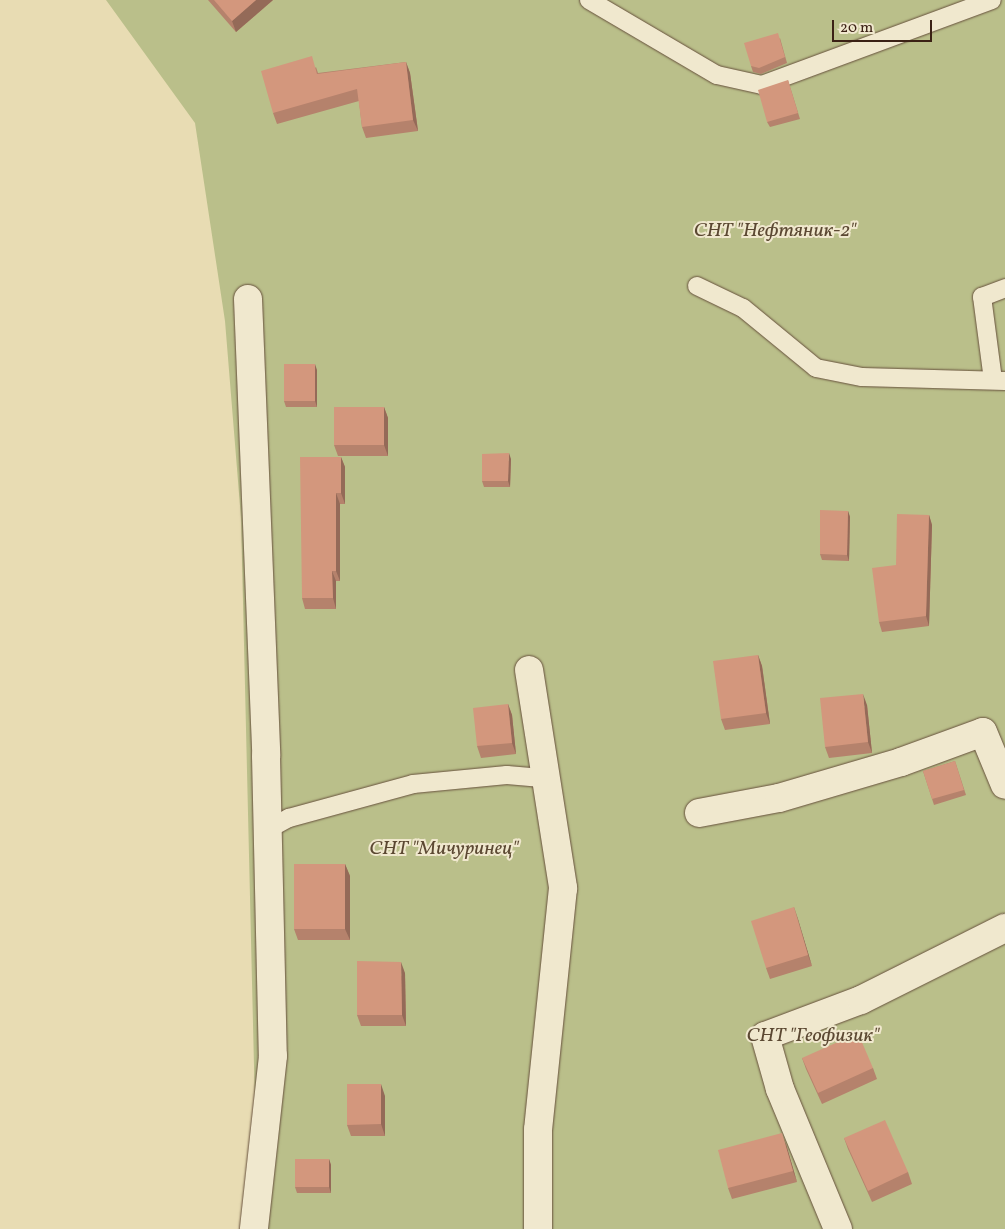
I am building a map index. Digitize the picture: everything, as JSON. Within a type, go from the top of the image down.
[{"type":"street","points":[[248,299],[273,1056],[254,1229]]},
{"type":"street","points":[[529,670],[563,888],[538,1130],[538,1229]]},
{"type":"street","points":[[700,813],[779,798],[901,762],[983,732],[1005,784]]},
{"type":"street","points":[[838,1229],[780,1090],[765,1036],[861,1000],[1005,928]]},
{"type":"lane","points":[[589,0],[717,75],[762,84],[992,0]]},
{"type":"lane","points":[[697,286],[743,308],[816,368],[862,377],[999,381],[982,297],[1005,288]]},
{"type":"lane","points":[[267,830],[289,818],[413,784],[507,775],[545,778]]},
{"type":"green space","points":[[106,0],[1005,0],[1005,1229],[253,1229],[256,1151],[241,518],[225,321],[195,123]]},
{"type":"building","points":[[214,0],[256,0],[232,21]]},
{"type":"building","points":[[778,33],[785,57],[759,68],[751,66],[744,43]]},
{"type":"building","points":[[312,56],[317,74],[406,62],[413,120],[362,127],[357,89],[273,113],[261,71]]},
{"type":"building","points":[[788,80],[798,113],[767,122],[758,90]]},
{"type":"building","points":[[284,364],[315,364],[315,401],[284,401]]},
{"type":"building","points":[[334,407],[384,407],[384,445],[334,445]]},
{"type":"building","points":[[509,453],[508,481],[482,481],[482,454]]},
{"type":"building","points":[[300,457],[341,457],[341,493],[336,493],[336,571],[332,571],[333,598],[302,598]]},
{"type":"building","points":[[820,510],[848,511],[847,555],[820,554]]},
{"type":"building","points":[[897,514],[929,515],[926,616],[879,622],[872,568],[896,565]]},
{"type":"building","points":[[758,655],[766,713],[721,719],[713,661]]},
{"type":"building","points":[[863,694],[868,742],[825,747],[820,698]]},
{"type":"building","points":[[508,704],[512,743],[477,746],[473,708]]},
{"type":"building","points":[[955,761],[964,790],[932,799],[923,771]]},
{"type":"building","points":[[294,864],[345,864],[345,929],[294,929]]},
{"type":"building","points":[[794,907],[808,955],[766,968],[751,921]]},
{"type":"building","points":[[357,961],[401,962],[402,1015],[357,1015]]},
{"type":"building","points":[[858,1033],[873,1068],[818,1093],[802,1058]]},
{"type":"building","points":[[347,1084],[381,1084],[381,1124],[347,1125]]},
{"type":"building","points":[[885,1120],[908,1172],[868,1191],[844,1138]]},
{"type":"building","points":[[782,1133],[793,1171],[728,1188],[718,1150]]},
{"type":"building","points":[[295,1159],[329,1159],[329,1187],[295,1187]]},
{"type":"park label","name":"СНТ \"Нефтяник-2\"","points":[[775,231]]},
{"type":"park label","name":"СНТ \"Мичуринец\"","points":[[444,849]]},
{"type":"park label","name":"СНТ \"Геофизик\"","points":[[813,1036]]}]
